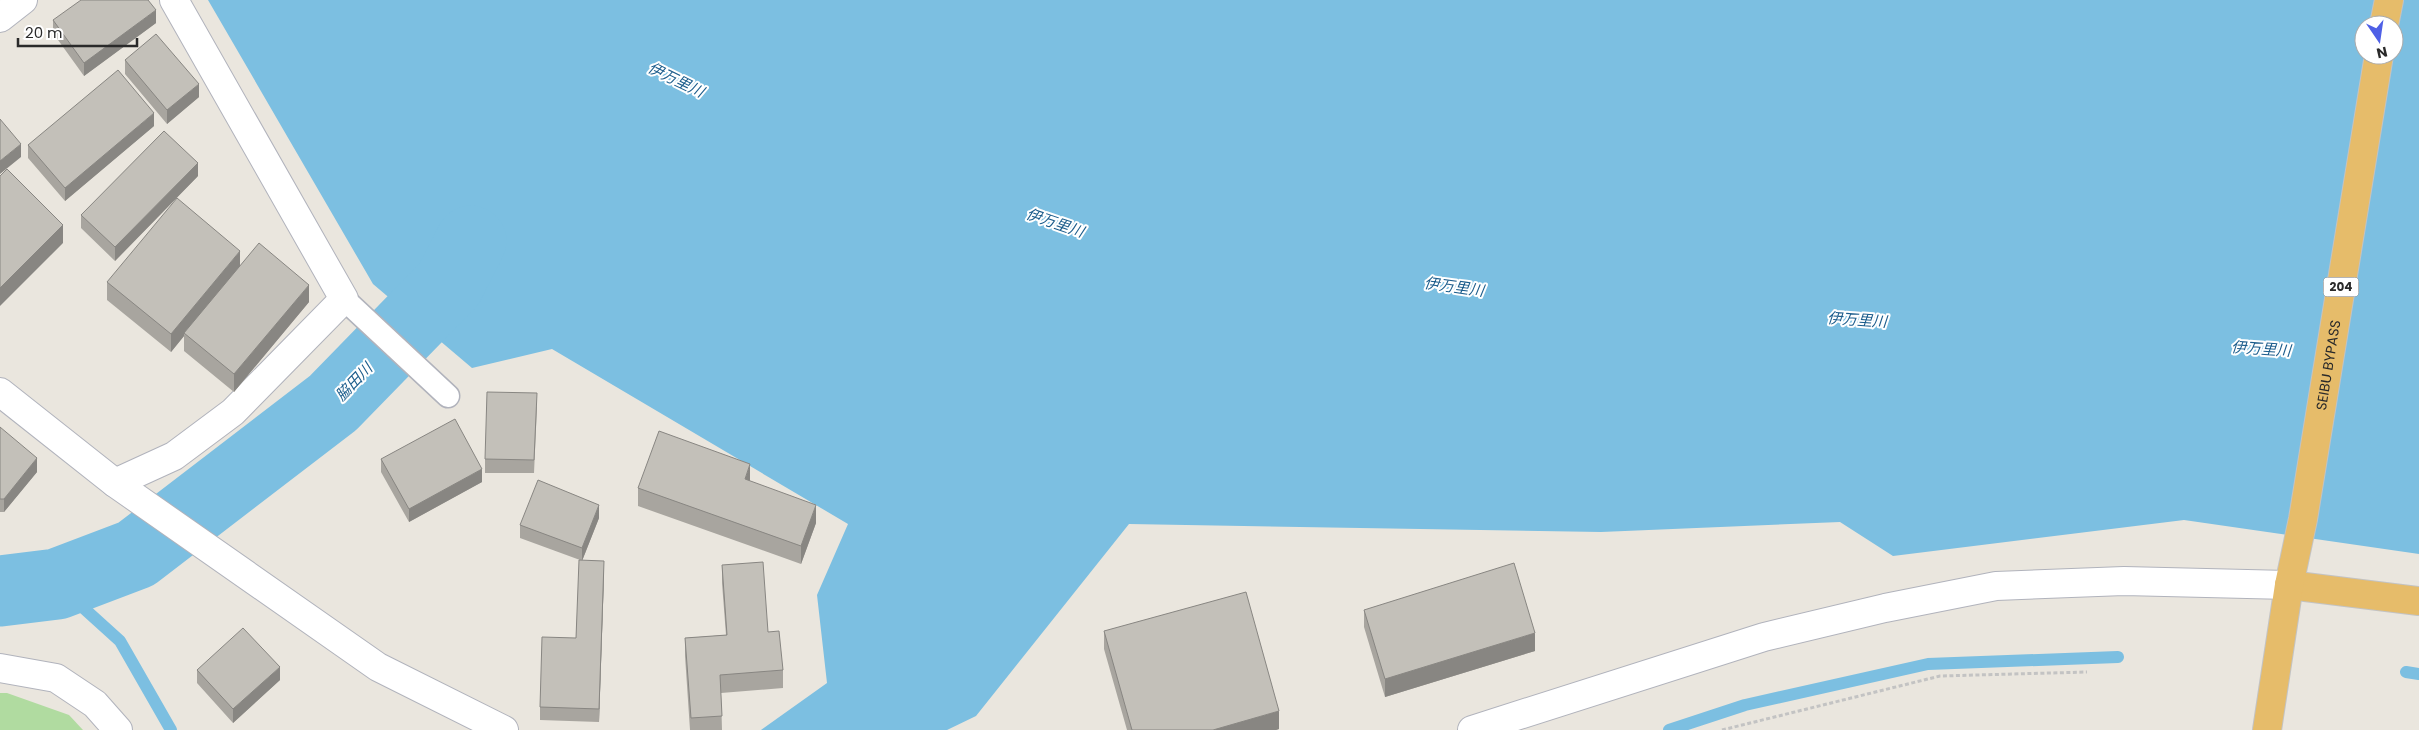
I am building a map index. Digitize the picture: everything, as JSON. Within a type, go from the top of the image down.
[{"type":"highway","points":[[2386,15],[2388,0]]},
{"type":"highway","name":"SEIBU BYPASS","points":[[2289,585],[2303,518],[2378,65]]},
{"type":"highway","points":[[2289,585],[2419,601]]},
{"type":"highway","name":"204","points":[[2267,730],[2289,585]]},
{"type":"street","points":[[0,18],[23,0]]},
{"type":"street","points":[[115,483],[174,456],[233,412],[344,299],[174,0]]},
{"type":"street","points":[[0,392],[115,483],[378,668],[504,730]]},
{"type":"street","points":[[1472,730],[1764,637],[1885,608],[1996,586],[2124,581],[2289,585]]},
{"type":"street","points":[[0,668],[56,678],[95,704],[118,730]]},
{"type":"lane","points":[[344,299],[448,396]]},
{"type":"path","points":[[1722,730],[1940,676],[2086,672]]},
{"type":"green space","points":[[0,693],[7,693],[69,715],[83,730],[0,730]]},
{"type":"water","name":"伊万里川","points":[[208,0],[2419,0],[2419,554],[2184,520],[1893,556],[1840,522],[1601,532],[1129,524],[976,716],[947,730],[761,730],[827,683],[817,595],[848,524],[552,349],[472,368],[373,284]]},
{"type":"building","points":[[81,0],[148,0],[156,10],[84,63],[53,20]]},
{"type":"building","points":[[156,34],[199,84],[167,110],[125,60]]},
{"type":"building","points":[[118,70],[154,113],[65,188],[28,145]]},
{"type":"building","points":[[0,119],[21,144],[0,161]]},
{"type":"building","points":[[164,131],[198,163],[115,247],[81,215]]},
{"type":"building","points":[[7,169],[63,225],[0,288],[0,176]]},
{"type":"building","points":[[177,198],[240,251],[171,334],[107,282]]},
{"type":"building","points":[[259,243],[309,285],[234,374],[184,333]]},
{"type":"building","points":[[487,392],[537,393],[534,460],[485,459]]},
{"type":"building","points":[[455,419],[482,469],[409,509],[381,459]]},
{"type":"building","points":[[0,427],[37,458],[4,499],[0,499]]},
{"type":"building","points":[[659,431],[750,464],[745,479],[816,505],[801,546],[638,488]]},
{"type":"building","points":[[538,480],[599,505],[582,548],[520,525]]},
{"type":"building","points":[[579,560],[604,561],[599,709],[540,707],[542,637],[576,638]]},
{"type":"building","points":[[763,562],[768,632],[779,631],[783,670],[720,675],[722,716],[691,718],[685,638],[727,635],[722,565]]},
{"type":"building","points":[[1514,563],[1535,633],[1385,679],[1364,610]]},
{"type":"building","points":[[1246,592],[1279,711],[1213,730],[1132,730],[1104,631]]},
{"type":"building","points":[[243,628],[280,667],[233,709],[197,670]]},
{"type":"waterway","name":"脇田川","points":[[0,591],[57,584],[136,554],[333,403],[449,284],[471,241]]},
{"type":"waterway","points":[[57,584],[120,641],[171,730]]},
{"type":"waterway","points":[[1669,730],[1745,705],[1928,664],[2118,657]]},
{"type":"waterway","points":[[2406,672],[2419,674]]}]
